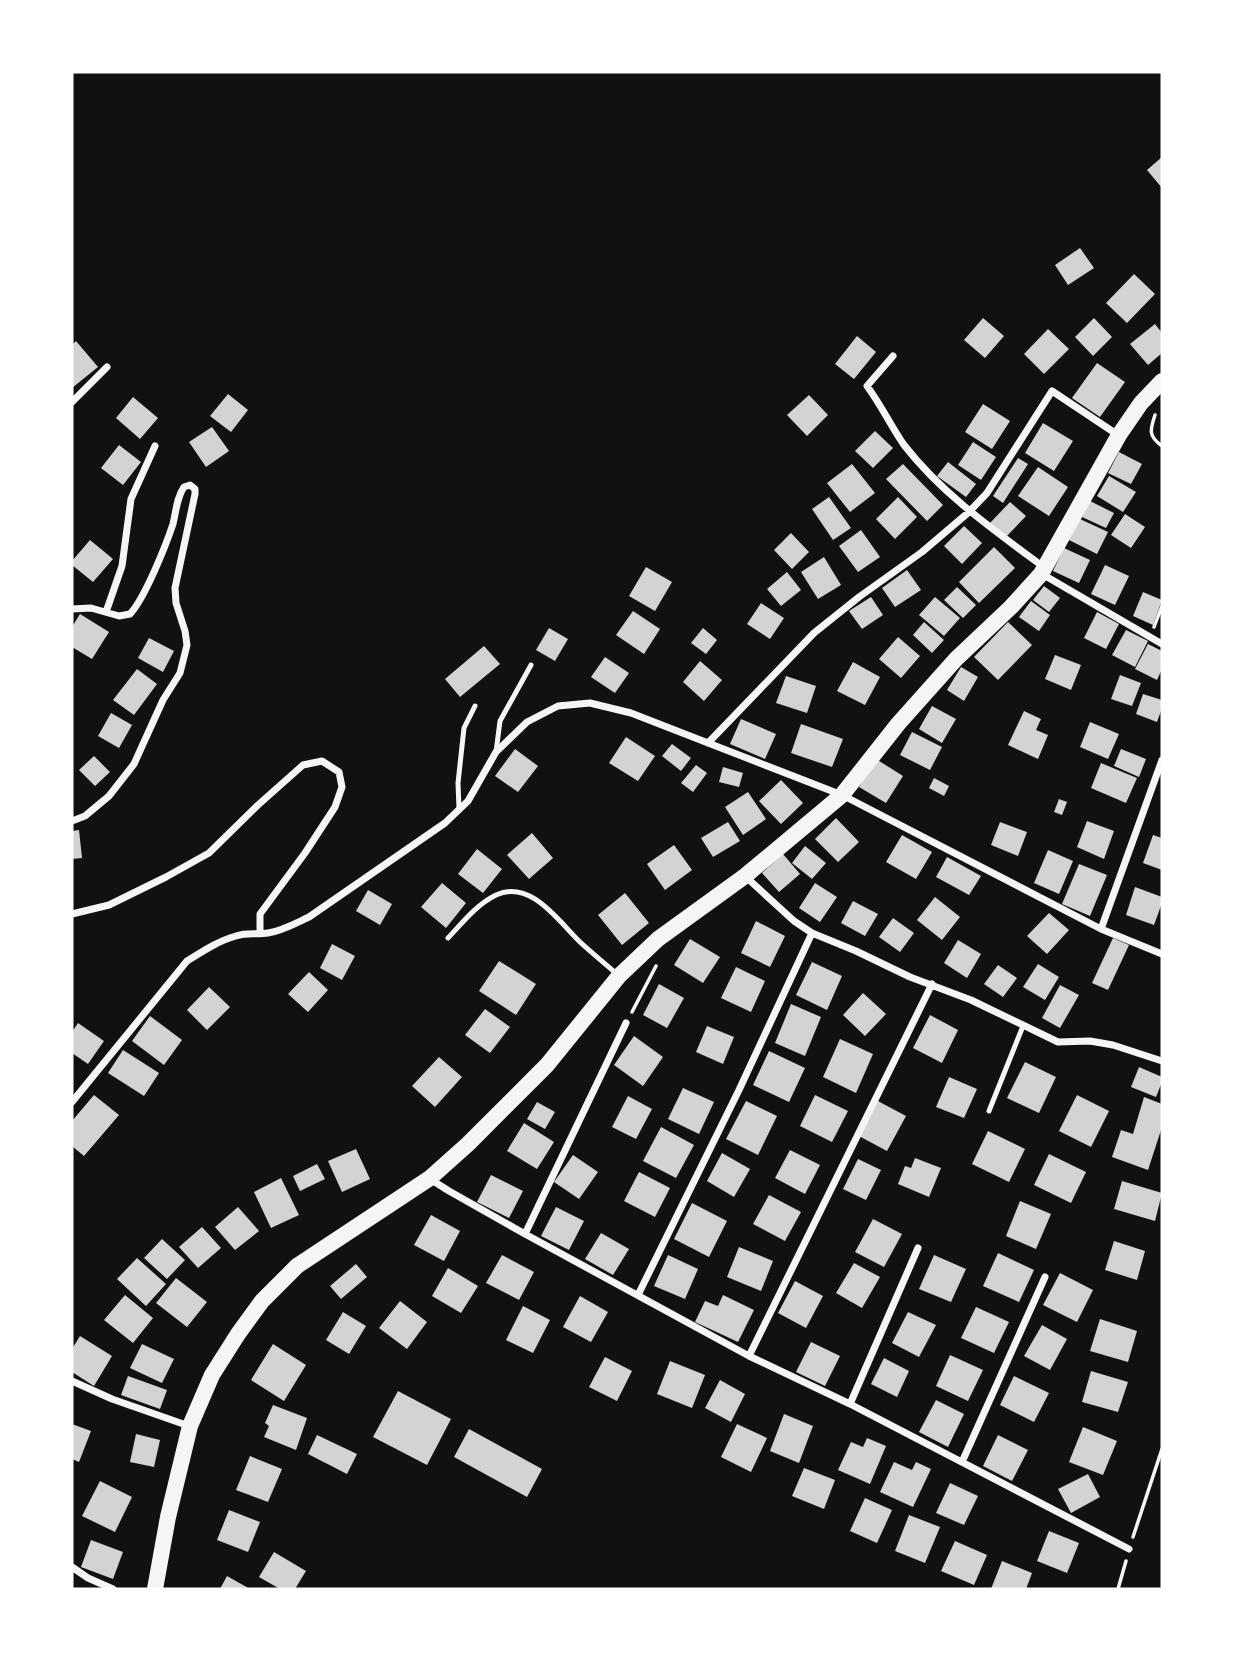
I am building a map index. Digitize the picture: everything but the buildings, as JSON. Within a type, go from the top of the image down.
[{"type":"main road","points":[[155,1589],[168,1517],[190,1426],[212,1375],[262,1301],[297,1266],[430,1178],[547,1065],[619,976],[658,939],[745,876],[842,795],[898,724],[956,659],[1011,607],[1043,571],[1119,435],[1141,403],[1162,381]]},
{"type":"street","points":[[893,356],[867,386],[904,444],[937,480],[969,512],[1043,571],[1162,644]]},
{"type":"street","points":[[72,402],[107,367]]},
{"type":"street","points":[[708,743],[814,633],[922,552],[969,512],[987,493],[1052,391],[1119,435]]},
{"type":"street","points":[[106,612],[122,566],[131,499],[155,446]]},
{"type":"street","points":[[72,608],[91,608],[119,616],[130,614],[162,554],[181,492],[184,487],[190,485],[195,489],[175,588],[176,603],[187,645],[180,673],[163,700],[134,764],[109,796],[85,816],[72,821]]},
{"type":"street","points":[[72,1102],[187,961],[212,945],[234,936],[270,933],[309,917],[444,823],[468,801],[496,752],[527,722],[558,706],[590,704],[631,713],[842,795],[1101,929],[1162,954]]},
{"type":"street","points":[[1101,929],[1162,760]]},
{"type":"street","points":[[72,914],[109,905],[209,852],[303,765],[323,761],[339,772],[342,787],[335,807],[260,914],[260,933]]},
{"type":"street","points":[[745,876],[794,921],[812,933],[971,1000],[1058,1042],[1090,1041],[1113,1045],[1162,1061]]},
{"type":"street","points":[[638,1295],[739,1090],[812,933]]},
{"type":"street","points":[[749,1356],[932,984]]},
{"type":"street","points":[[525,1234],[626,1023]]},
{"type":"street","points":[[430,1178],[525,1234],[749,1356],[850,1404],[1129,1549]]},
{"type":"street","points":[[850,1404],[918,1248]]},
{"type":"street","points":[[962,1462],[1045,1277]]},
{"type":"street","points":[[72,1381],[112,1399],[190,1426]]},
{"type":"street","points":[[72,1567],[88,1578],[113,1589]]},
{"type":"lane","points":[[496,752],[500,721],[531,665]]},
{"type":"lane","points":[[459,809],[458,783],[464,728],[475,706]]},
{"type":"lane","points":[[448,938],[475,908],[499,894],[519,892],[545,904],[579,941],[619,976]]},
{"type":"lane","points":[[989,1111],[1023,1026]]},
{"type":"path","points":[[1156,413],[1150,431],[1155,441],[1162,446]]},
{"type":"path","points":[[1150,637],[1162,607]]},
{"type":"path","points":[[626,1023],[660,960]]},
{"type":"path","points":[[1118,1589],[1162,1450]]}]
